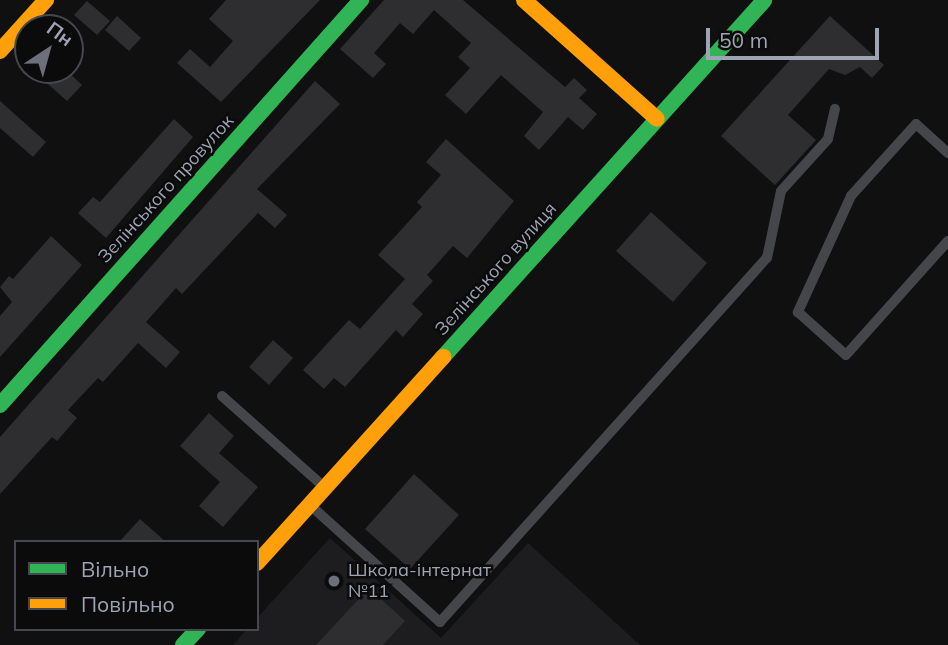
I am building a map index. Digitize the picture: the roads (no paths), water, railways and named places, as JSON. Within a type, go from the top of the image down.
[{"type":"street","points":[[0,51],[46,0]]},
{"type":"street","name":"Зелінського провулок","points":[[0,405],[361,0]]},
{"type":"street","points":[[524,0],[657,119]]},
{"type":"street","name":"Зелінського вулиця","points":[[259,561],[764,0]]},
{"type":"street","points":[[183,645],[196,631]]},
{"type":"lane","points":[[310,505],[440,622],[767,258],[781,191],[828,139],[835,109]]},
{"type":"lane","points":[[948,153],[916,124],[850,196],[798,312],[846,355],[948,241]]},
{"type":"lane","points":[[222,396],[325,488]]},
{"type":"place","name":"Школа-інтернат №11","points":[[334,581]]}]
